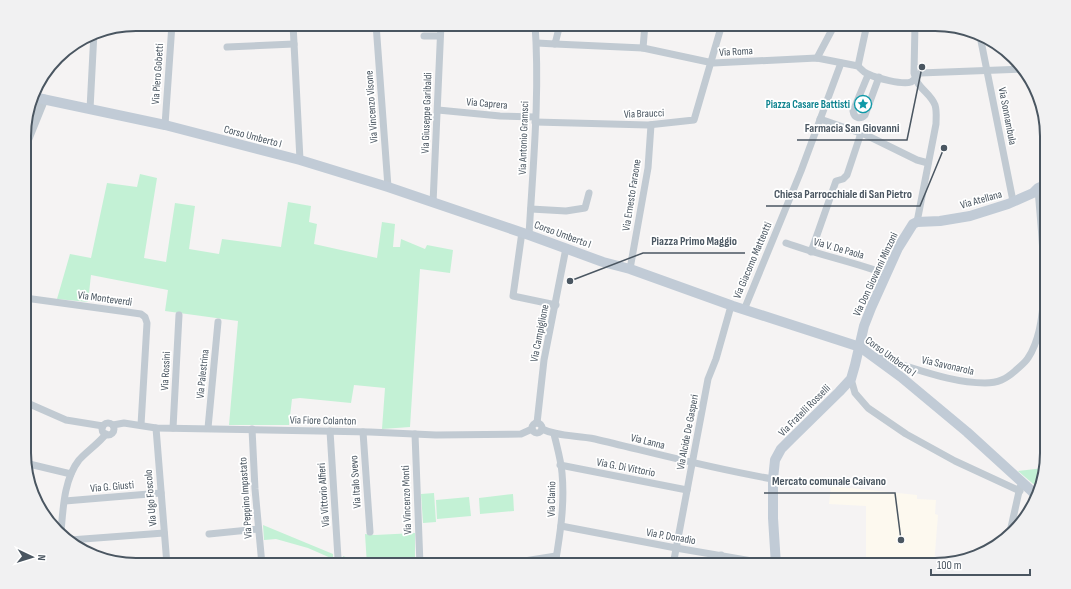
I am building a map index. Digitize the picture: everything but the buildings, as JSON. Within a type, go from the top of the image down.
[{"type":"main road","name":"Corso Umberto I","points":[[39,98],[164,125],[300,160],[388,187],[603,262],[630,269],[731,306],[860,347],[901,377],[967,432],[1021,486],[1032,492]]},
{"type":"main road","name":"Via Atellana","points":[[917,222],[940,221],[970,216],[1014,201],[1033,193],[1040,188]]},
{"type":"main road","name":"Via Don Giovanni Minzoni","points":[[860,347],[864,326],[886,274],[912,224],[917,222]]},
{"type":"main road","name":"Via Fratelli Rosselli","points":[[776,558],[773,518],[773,479],[775,460],[781,449],[839,392],[850,379],[860,347]]},
{"type":"street","name":"Via Piero Gobetti","points":[[164,125],[171,31]]},
{"type":"street","points":[[293,31],[300,160]]},
{"type":"street","name":"Via Vincenzo Visone","points":[[377,31],[388,187]]},
{"type":"street","name":"Via Giuseppe Garibaldi","points":[[433,203],[440,31]]},
{"type":"street","name":"Via Antonio Gramsci","points":[[536,31],[537,43],[535,119],[531,209],[513,296],[556,305]]},
{"type":"street","points":[[555,44],[558,31]]},
{"type":"street","points":[[643,48],[644,31]]},
{"type":"street","points":[[710,62],[720,31]]},
{"type":"street","points":[[817,58],[831,31]]},
{"type":"street","points":[[866,31],[858,66],[868,75],[894,82],[910,82],[915,80],[920,73],[1016,69]]},
{"type":"street","points":[[915,31],[915,80]]},
{"type":"street","points":[[424,36],[440,36]]},
{"type":"street","points":[[90,109],[94,40]]},
{"type":"street","name":"Via Sonnambula","points":[[981,42],[1014,201]]},
{"type":"street","name":"Via Roma","points":[[537,43],[643,48],[710,62],[817,58],[858,66]]},
{"type":"street","points":[[227,47],[294,44]]},
{"type":"street","name":"Via Braucci","points":[[535,119],[651,125],[694,120],[710,62]]},
{"type":"street","name":"Via Giacomo Matteotti","points":[[744,310],[774,239],[841,63]]},
{"type":"street","points":[[868,75],[853,111],[857,118],[861,118],[864,115],[880,77]]},
{"type":"street","name":"Via Don Giovanni Minzoni","points":[[915,80],[936,107],[936,124],[917,222]]},
{"type":"street","points":[[31,131],[44,99]]},
{"type":"street","name":"Via Caprera","points":[[438,110],[535,119]]},
{"type":"street","points":[[820,120],[861,133],[917,160],[928,163]]},
{"type":"street","name":"Via Ernesto Faraone","points":[[630,269],[648,168],[651,125]]},
{"type":"street","points":[[811,252],[836,181],[843,179],[847,175],[861,133]]},
{"type":"street","points":[[531,209],[566,211],[584,208],[589,193]]},
{"type":"street","name":"Via V. De Paola","points":[[774,239],[811,252],[857,264],[886,274]]},
{"type":"street","name":"Via Campiglione","points":[[537,427],[544,360],[566,248]]},
{"type":"street","name":"Via Monteverdi","points":[[31,299],[141,314],[145,317],[147,323],[141,425]]},
{"type":"street","name":"Via Alcide De Gasperi","points":[[674,558],[708,379],[716,359],[731,306]]},
{"type":"street","name":"Via Rossini","points":[[173,428],[178,315]]},
{"type":"street","name":"Via Palestrina","points":[[208,428],[218,322]]},
{"type":"street","name":"Via Savonarola","points":[[860,347],[872,351],[885,360],[950,379],[986,383],[1000,381],[1009,376],[1028,359],[1038,337],[1040,325]]},
{"type":"street","points":[[850,379],[855,394],[868,408],[906,434],[955,461],[1021,486],[1012,524]]},
{"type":"street","points":[[31,405],[66,420],[103,426],[108,422],[113,425],[115,429],[110,435],[106,434],[102,430],[103,426]]},
{"type":"street","name":"Via Fiore Colanton","points":[[113,425],[141,425],[156,428],[330,431],[436,435],[521,434],[537,427]]},
{"type":"street","name":"Via Lanna","points":[[537,427],[554,434],[581,436],[726,471],[773,479]]},
{"type":"street","name":"Via Ugo Foscolo","points":[[156,428],[166,558]]},
{"type":"street","name":"Via Peppino Impastato","points":[[252,430],[261,558]]},
{"type":"street","name":"Via Vittorio Alfieri","points":[[330,431],[338,558]]},
{"type":"street","name":"Via Italo Svevo","points":[[363,432],[370,532]]},
{"type":"street","points":[[62,527],[65,501],[72,474],[78,461],[99,443],[106,434]]},
{"type":"street","name":"Via Vincenzo Monti","points":[[415,434],[420,558]]},
{"type":"street","name":"Via Clanio","points":[[554,434],[562,484],[561,526],[556,556]]},
{"type":"street","points":[[32,465],[72,474]]},
{"type":"street","name":"Via G. Di Vittorio","points":[[560,466],[687,490]]},
{"type":"street","name":"Via G. Giusti","points":[[65,501],[161,493]]},
{"type":"street","name":"Via P. Donadio","points":[[561,526],[738,558]]},
{"type":"street","points":[[209,534],[258,529]]},
{"type":"street","points":[[77,539],[164,533]]},
{"type":"street","points":[[543,558],[556,556]]},
{"type":"shaded area","points":[[831,486],[917,495],[917,499],[936,500],[935,514],[938,515],[935,558],[866,558],[866,506],[829,504]]},
{"type":"green space","points":[[140,174],[157,178],[144,258],[166,262],[175,203],[195,206],[189,249],[219,254],[222,239],[281,247],[288,202],[311,206],[309,222],[317,224],[314,244],[377,258],[382,222],[395,224],[393,247],[400,247],[401,239],[425,249],[427,245],[453,250],[450,273],[420,269],[410,427],[382,429],[385,388],[354,385],[351,403],[300,398],[292,399],[289,425],[229,425],[238,321],[165,311],[168,290],[91,275],[88,302],[57,299],[70,254],[91,258],[107,183],[137,187]]},
{"type":"green space","points":[[1038,469],[1034,485],[1018,471]]},
{"type":"green space","points":[[434,493],[436,522],[423,523],[421,494]]},
{"type":"green space","points":[[513,494],[514,511],[480,514],[479,498]]},
{"type":"green space","points":[[469,497],[471,516],[437,519],[436,500]]},
{"type":"green space","points":[[263,525],[333,554],[333,558],[308,548],[276,539],[264,540]]},
{"type":"green space","points":[[415,533],[415,558],[367,558],[365,534]]},
{"type":"place","name":"Farmacia San Giovanni","points":[[922,67]]},
{"type":"place","name":"Piazza Casare Battisti","points":[[863,104]]},
{"type":"place","name":"Chiesa Parrocchiale di San Pietro","points":[[944,148]]},
{"type":"place","name":"Piazza Primo Maggio","points":[[570,281]]},
{"type":"place","name":"Mercato comunale Caivano","points":[[901,540]]}]
